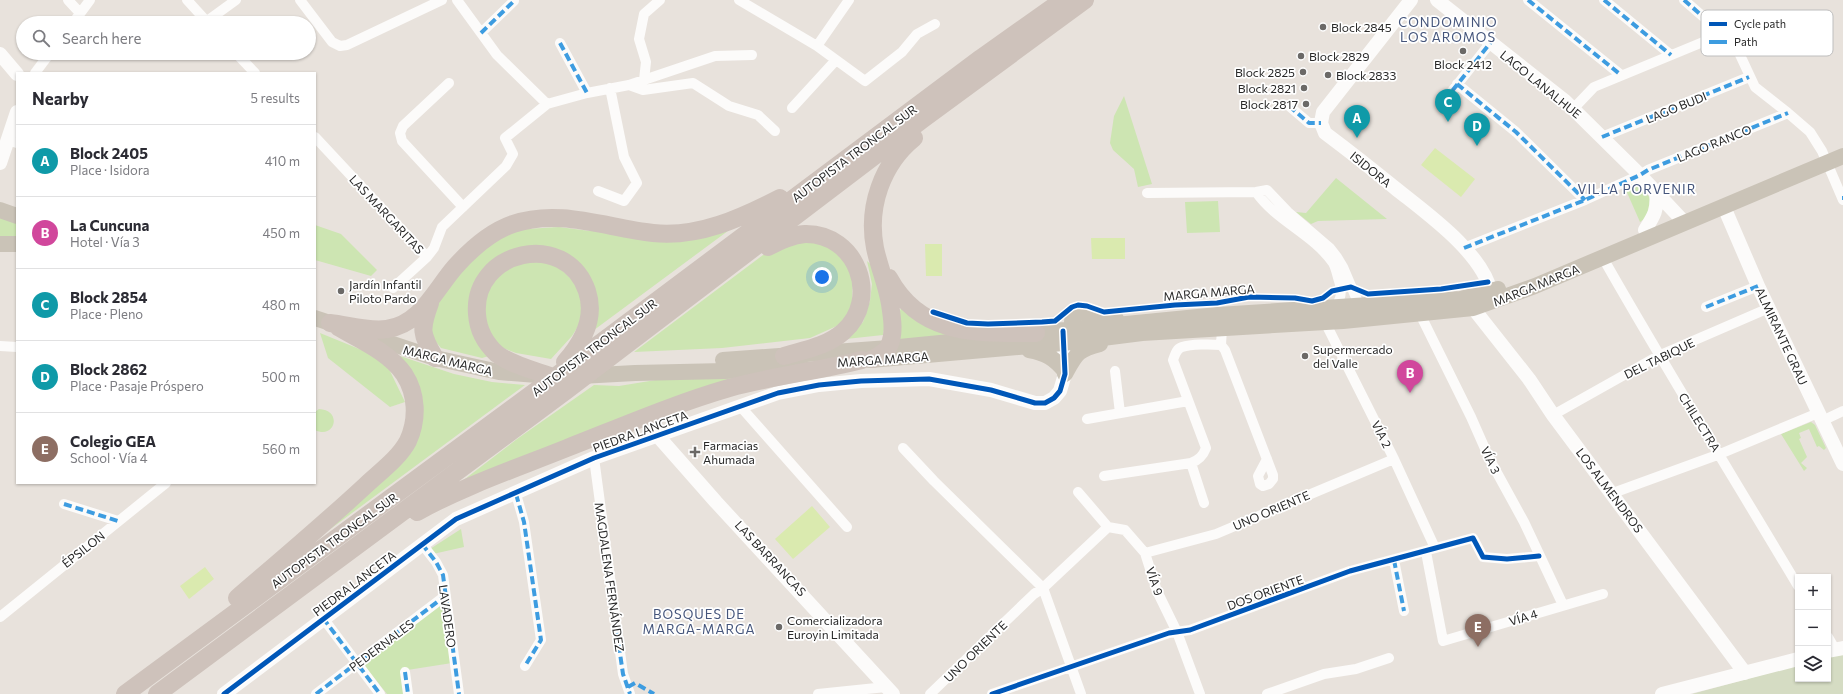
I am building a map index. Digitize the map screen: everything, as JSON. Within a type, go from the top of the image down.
[{"type":"highway","name":"AUTOPISTA TRONCAL SUR","points":[[128,692],[537,390],[570,362],[981,58],[1063,0]]},
{"type":"highway","name":"AUTOPISTA TRONCAL SUR","points":[[157,694],[567,390],[1013,52],[1085,0]]},
{"type":"highway","points":[[348,551],[434,502],[475,484],[692,399],[757,381],[868,360],[889,348],[893,335],[892,313],[877,257],[873,231],[874,204],[881,182],[893,160],[909,142],[1013,52]]},
{"type":"highway","points":[[323,320],[387,329],[400,325],[413,318],[432,299],[454,268],[475,247],[492,234],[512,225],[533,219],[556,217],[654,233],[694,230],[719,225],[748,214],[786,195],[846,159]]},
{"type":"highway","points":[[726,271],[769,246],[790,237],[802,235],[814,235],[830,239],[843,248],[854,260],[860,274],[862,290],[860,306],[853,321],[842,333],[823,344],[784,356]]},
{"type":"highway","points":[[550,376],[499,355],[487,342],[479,327],[477,306],[482,286],[492,271],[505,261],[530,253],[547,255],[563,261],[577,273],[582,280],[586,287],[590,304],[589,321],[583,338],[570,362]]},
{"type":"highway","points":[[877,257],[894,288],[904,301],[930,319],[950,328],[974,332],[1036,333]]},
{"type":"highway","points":[[432,299],[422,323],[425,341],[435,358]]},
{"type":"highway","points":[[128,692],[339,511],[397,456],[407,441],[413,425],[415,407],[411,390],[403,374],[384,355],[323,320]]},
{"type":"main road","name":"MARGA MARGA","points":[[323,320],[435,358],[499,372],[550,376],[596,376],[635,373],[724,371],[1016,348],[1069,336],[1139,328],[1222,315],[1330,317],[1420,314],[1474,308],[1514,295],[1603,258],[1682,220],[1706,205],[1741,191],[1831,164],[1843,148]]},
{"type":"main road","name":"MARGA MARGA","points":[[1139,328],[1217,336],[1330,317],[1360,307],[1461,299],[1491,292],[1645,230],[1724,208],[1831,164],[1843,156]]},
{"type":"main road","points":[[0,210],[16,216]]},
{"type":"main road","points":[[1474,308],[1489,298],[1491,292]]},
{"type":"main road","points":[[1069,336],[1074,315],[1081,312],[1139,328]]},
{"type":"main road","points":[[1016,348],[1048,354],[1065,372],[1077,355],[1085,348],[1139,328]]},
{"type":"main road","name":"MARGA MARGA","points":[[635,373],[684,364],[889,348],[1036,333],[1069,336]]},
{"type":"street","points":[[68,0],[80,13]]},
{"type":"street","points":[[78,16],[90,0]]},
{"type":"street","points":[[187,0],[202,16]]},
{"type":"street","points":[[216,16],[236,0]]},
{"type":"street","points":[[300,0],[312,16]]},
{"type":"street","points":[[316,21],[332,42],[340,46],[347,45],[442,0]]},
{"type":"street","points":[[457,0],[497,55],[548,104]]},
{"type":"street","points":[[644,80],[646,62],[639,39],[644,14],[660,0]]},
{"type":"street","points":[[739,0],[817,46],[865,81],[902,52],[917,34],[935,24]]},
{"type":"street","points":[[817,46],[849,0]]},
{"type":"street","points":[[1289,106],[1309,123],[1321,123],[1322,112],[1411,0]]},
{"type":"street","name":"LAGO LANALHUE","points":[[1437,0],[1574,108],[1682,220]]},
{"type":"street","points":[[1528,0],[1621,75]]},
{"type":"street","points":[[1604,0],[1671,55]]},
{"type":"street","points":[[1684,0],[1701,15]]},
{"type":"street","points":[[480,33],[514,1]]},
{"type":"street","points":[[1445,100],[1491,42]]},
{"type":"street","points":[[560,43],[587,92]]},
{"type":"street","points":[[1574,108],[1594,87],[1701,43]]},
{"type":"street","points":[[0,54],[16,73]]},
{"type":"street","points":[[427,257],[434,248],[442,227],[506,166],[513,154],[505,138],[548,104],[587,92],[629,85],[715,56],[752,55]]},
{"type":"street","points":[[1740,56],[1755,87],[1810,132],[1831,164],[1843,198]]},
{"type":"street","points":[[36,72],[45,60]]},
{"type":"street","points":[[243,60],[254,72]]},
{"type":"street","points":[[792,108],[836,60]]},
{"type":"street","name":"LAGO BUDI","points":[[1602,137],[1749,77]]},
{"type":"street","points":[[449,83],[403,126],[400,133],[402,141],[463,207]]},
{"type":"street","points":[[629,85],[643,90],[692,83],[729,106],[758,115],[775,131]]},
{"type":"street","points":[[1457,84],[1516,132],[1585,200]]},
{"type":"street","points":[[598,191],[624,201],[637,183],[624,157],[610,88]]},
{"type":"street","name":"LAGO RANCO","points":[[1464,248],[1585,200],[1648,170],[1788,113]]},
{"type":"street","points":[[0,163],[12,142],[16,118]]},
{"type":"street","name":"ISIDORA","points":[[1321,123],[1326,132],[1445,228],[1464,248],[1483,272],[1491,292]]},
{"type":"street","name":"LAS MARGARITAS","points":[[316,138],[427,257],[393,288]]},
{"type":"street","points":[[1147,193],[1256,192],[1267,190],[1288,212],[1330,248],[1343,267],[1360,307]]},
{"type":"street","points":[[1706,205],[1724,208],[1729,201],[1741,191]]},
{"type":"street","points":[[1256,192],[1269,207],[1322,251],[1333,264],[1341,289],[1340,302],[1330,317]]},
{"type":"street","points":[[1645,230],[1654,215],[1657,205],[1656,192]]},
{"type":"street","name":"ALMIRANTE GRAU","points":[[1724,208],[1758,286],[1843,464]]},
{"type":"street","name":"CHILECTRA","points":[[1603,258],[1658,356],[1720,454],[1795,581]]},
{"type":"street","points":[[1706,307],[1758,286]]},
{"type":"street","name":"LOS ALMENDROS","points":[[1474,308],[1529,379],[1553,414],[1746,673]]},
{"type":"street","name":"DEL TABIQUE","points":[[1553,414],[1658,356],[1769,308]]},
{"type":"street","name":"VÍA 3","points":[[1420,314],[1490,460],[1524,522],[1539,556],[1564,605]]},
{"type":"street","name":"VÍA 2","points":[[1330,317],[1394,459],[1431,550],[1443,641]]},
{"type":"street","name":"PIEDRA LANCETA","points":[[224,694],[456,519],[516,494],[594,458],[778,393],[819,385],[899,379],[929,379],[991,390],[1035,403],[1045,402],[1054,398],[1060,391],[1065,372],[1069,336]]},
{"type":"street","points":[[1104,476],[1192,463],[1197,461],[1203,455],[1206,448],[1173,360],[1175,352],[1182,347],[1217,336],[1225,350],[1267,459]]},
{"type":"street","points":[[0,346],[16,347]]},
{"type":"street","points":[[1115,371],[1120,413]]},
{"type":"street","points":[[1087,419],[1188,401]]},
{"type":"street","points":[[740,406],[847,527]]},
{"type":"street","points":[[1612,493],[1820,417],[1843,411]]},
{"type":"street","name":"LAS BARRANCAS","points":[[657,435],[755,543],[830,622],[890,690]]},
{"type":"street","points":[[903,448],[934,481],[1043,588],[1081,694]]},
{"type":"street","name":"MAGDALENA FERNÁNDEZ","points":[[594,458],[623,674],[630,694]]},
{"type":"street","name":"UNO ORIENTE","points":[[1145,553],[1216,534],[1394,459]]},
{"type":"street","points":[[1192,463],[1204,503]]},
{"type":"street","name":"ÉPSILON","points":[[0,617],[165,484]]},
{"type":"street","points":[[1078,492],[1108,527]]},
{"type":"street","points":[[516,494],[524,522],[541,640],[525,666]]},
{"type":"street","points":[[64,504],[118,521]]},
{"type":"street","name":"UNO ORIENTE","points":[[930,694],[1034,594],[1043,588],[1108,527]]},
{"type":"street","name":"VÍA 9","points":[[1108,527],[1125,530],[1145,553],[1157,591],[1177,632],[1200,694]]},
{"type":"street","name":"DOS ORIENTE","points":[[992,694],[1169,633],[1190,630],[1350,571],[1473,538],[1482,557],[1506,559],[1539,556]]},
{"type":"street","name":"LAVADERO","points":[[422,544],[436,562],[443,575],[459,694]]},
{"type":"street","points":[[1394,560],[1404,611]]},
{"type":"street","name":"VÍA 4","points":[[1443,641],[1603,594]]},
{"type":"street","name":"PEDERNALES","points":[[316,694],[445,596]]},
{"type":"street","points":[[323,618],[380,694]]},
{"type":"street","points":[[1267,694],[1324,674],[1356,670],[1389,658]]},
{"type":"street","points":[[1662,694],[1795,660]]},
{"type":"street","points":[[405,672],[408,694]]},
{"type":"street","points":[[818,694],[890,690]]},
{"type":"green space","points":[[1124,96],[1152,184],[1138,187],[1134,169],[1113,150],[1110,143],[1114,116]]},
{"type":"green space","points":[[1435,148],[1475,179],[1461,197],[1421,165]]},
{"type":"green space","points":[[1336,178],[1387,219],[1318,221],[1311,224],[1296,212],[1306,213]]},
{"type":"green space","points":[[1636,182],[1651,199],[1647,217],[1640,222],[1625,188]]},
{"type":"green space","points":[[1218,201],[1220,232],[1187,233],[1185,202]]},
{"type":"green space","points":[[0,215],[16,220],[16,237],[0,238]]},
{"type":"green space","points":[[740,222],[590,333],[594,293],[550,250],[479,281],[489,356],[482,358],[441,348],[432,337],[429,328],[436,303],[458,272],[501,235],[526,229],[559,227],[590,231]]},
{"type":"green space","points":[[316,225],[341,234],[377,270],[371,276],[316,260]]},
{"type":"green space","points":[[1091,238],[1125,238],[1125,259],[1092,259]]},
{"type":"green space","points":[[794,242],[818,243],[839,251],[853,269],[852,310],[839,325],[810,338],[722,348],[634,352],[763,255]]},
{"type":"green space","points":[[925,244],[942,244],[942,276],[926,276]]},
{"type":"green space","points":[[550,259],[583,290],[584,317],[572,336],[551,359],[516,353],[503,348],[487,335],[481,318],[490,278],[505,264]]},
{"type":"green space","points":[[867,261],[879,272],[887,312],[883,335],[846,339],[863,322],[870,301],[872,284]]},
{"type":"green space","points":[[902,306],[954,336],[899,340],[899,313]]},
{"type":"green space","points":[[320,333],[374,355],[389,369],[405,402],[390,407],[328,358]]},
{"type":"green space","points":[[400,356],[454,374],[492,382],[525,385],[329,530],[413,448]]},
{"type":"green space","points":[[759,375],[461,482],[517,439],[594,385],[619,386],[662,379]]},
{"type":"green space","points":[[319,409],[327,411],[334,419],[334,424],[327,431],[322,432],[316,430],[316,411]]},
{"type":"green space","points":[[1811,422],[1815,425],[1826,448],[1824,450],[1819,446],[1817,447],[1809,429],[1799,433],[1801,438],[1799,439],[1807,457],[1801,463],[1807,468],[1804,471],[1781,434]]},
{"type":"green space","points":[[812,506],[830,527],[793,559],[775,539]]},
{"type":"green space","points":[[461,529],[464,547],[433,554],[430,549]]},
{"type":"green space","points":[[205,567],[214,579],[189,599],[180,586]]},
{"type":"green space","points":[[442,602],[452,663],[401,671],[405,694],[387,694],[363,664]]},
{"type":"green space","points":[[1843,653],[1843,694],[1692,694],[1795,666],[1795,682],[1831,682],[1831,656]]},
{"type":"marked path","points":[[1528,0],[1621,75]]},
{"type":"marked path","points":[[1604,0],[1671,55]]},
{"type":"marked path","points":[[1684,0],[1701,15]]},
{"type":"marked path","points":[[481,33],[514,1]]},
{"type":"marked path","points":[[1445,100],[1491,42]]},
{"type":"marked path","points":[[560,43],[587,93]]},
{"type":"marked path","points":[[1602,137],[1749,77]]},
{"type":"marked path","points":[[1457,84],[1516,132],[1585,200]]},
{"type":"marked path","points":[[1289,106],[1309,123],[1321,123]]},
{"type":"marked path","points":[[1464,248],[1585,200],[1648,170],[1788,113]]},
{"type":"marked path","points":[[1706,307],[1758,286]]},
{"type":"marked path","points":[[516,494],[524,522],[541,640],[525,666]]},
{"type":"marked path","points":[[64,504],[118,521]]},
{"type":"marked path","points":[[422,544],[436,562],[443,575],[459,694]]},
{"type":"marked path","points":[[1394,560],[1404,611]]},
{"type":"marked path","points":[[316,694],[445,596]]},
{"type":"marked path","points":[[323,618],[380,694]]},
{"type":"marked path","points":[[617,633],[623,674],[630,694]]},
{"type":"marked path","points":[[405,672],[408,694]]},
{"type":"marked path","points":[[628,687],[635,683],[654,694]]},
{"type":"cycle path","points":[[933,312],[967,323],[988,324],[1042,322],[1055,321],[1072,307],[1078,305],[1087,306],[1104,312],[1175,305],[1217,303],[1249,297],[1295,298],[1312,301],[1323,298],[1332,291],[1351,287],[1368,294],[1441,289],[1488,282]]},
{"type":"cycle path","points":[[224,694],[456,519],[594,458],[778,393],[819,385],[861,381],[929,379],[991,390],[1035,403],[1045,403],[1054,398],[1060,391],[1065,374],[1063,331]]},
{"type":"cycle path","points":[[992,694],[1169,633],[1190,630],[1350,571],[1473,538],[1483,557],[1507,559],[1539,556]]},
{"type":"place","name":"Block 2845","points":[[1323,27]]},
{"type":"place","name":"Block 2412","points":[[1463,51]]},
{"type":"place","name":"Block 2829","points":[[1301,56]]},
{"type":"place","name":"Block 2825","points":[[1303,72]]},
{"type":"place","name":"Block 2833","points":[[1328,75]]},
{"type":"place","name":"Block 2821","points":[[1304,88]]},
{"type":"place","name":"Block 2817","points":[[1306,104]]},
{"type":"place","name":"Block 2854","points":[[1448,122]]},
{"type":"place","name":"Block 2405","points":[[1357,138]]},
{"type":"place","name":"Block 2862","points":[[1477,146]]},
{"type":"place","name":"Jardín Infantil Piloto Pardo","points":[[341,291]]},
{"type":"place","name":"Supermercado del Valle","points":[[1305,356]]},
{"type":"place","name":"La Cuncuna","points":[[1410,393]]},
{"type":"place","name":"Farmacias Ahumada","points":[[695,452]]},
{"type":"place","name":"Comercializadora Euroyin Limitada","points":[[779,627]]},
{"type":"place","name":"Colegio GEA","points":[[1478,647]]},
{"type":"district","name":"CONDOMINIO LOS AROMOS","points":[[1448,30]]},
{"type":"district","name":"VILLA PORVENIR","points":[[1637,189]]},
{"type":"district","name":"BOSQUES DE MARGA-MARGA","points":[[699,622]]}]
